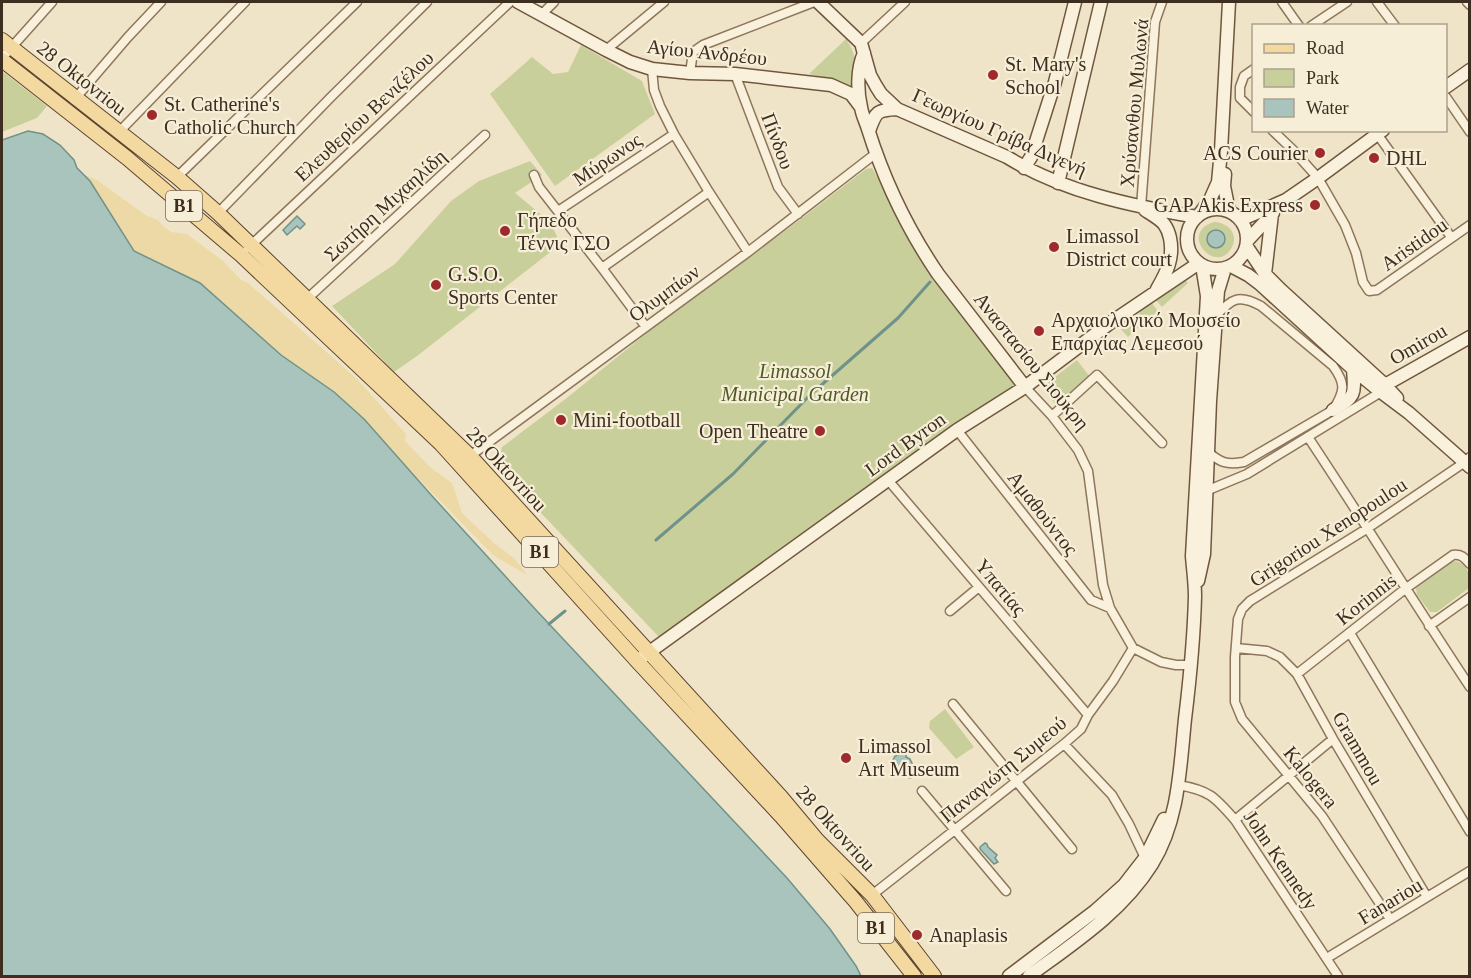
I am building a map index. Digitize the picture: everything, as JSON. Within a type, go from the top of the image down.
[{"type":"main road","name":"Αγίου Ανδρέου","points":[[518,2],[606,50],[630,62],[652,69],[831,85],[851,94],[861,107]]},
{"type":"main road","points":[[816,2],[863,47]]},
{"type":"main road","points":[[1024,168],[1031,157],[1055,82],[1075,2]]},
{"type":"main road","points":[[1058,183],[1101,2]]},
{"type":"main road","points":[[1230,2],[1218,182],[1210,200],[1190,225],[1187,235],[1191,255],[1200,264],[1216,269],[1228,267],[1239,260],[1247,244],[1286,200],[1379,132]]},
{"type":"main road","points":[[1229,212],[1224,186],[1236,2]]},
{"type":"main road","name":"Αναστασίου Σιούκρη","points":[[863,47],[859,64],[861,107],[875,154],[906,221],[927,258],[1025,387]]},
{"type":"main road","name":"Γεωργίου Γρίβα Διγενή","points":[[863,47],[870,75],[876,86],[897,109],[1007,157],[1024,168],[1058,183],[1141,207],[1198,216]]},
{"type":"main road","name":"28 Oktovriou","points":[[4,51],[75,98],[177,177],[219,213],[470,456],[856,902],[914,976]]},
{"type":"main road","name":"28 Oktovriou","points":[[4,51],[65,110],[127,158],[241,255],[441,444],[781,797],[817,840],[872,895],[934,976]]},
{"type":"main road","points":[[1447,86],[1470,70]]},
{"type":"main road","points":[[869,131],[878,112],[897,109]]},
{"type":"main road","points":[[1240,220],[1286,200]]},
{"type":"main road","points":[[1141,207],[1163,223],[1172,246],[1167,274],[1155,292]]},
{"type":"main road","points":[[1198,216],[1213,209],[1229,212],[1240,220],[1246,231],[1247,244],[1265,274],[1383,389],[1468,462]]},
{"type":"main road","points":[[1265,274],[1272,214]]},
{"type":"main road","points":[[1029,976],[1100,923],[1132,891],[1153,863],[1163,843],[1178,785],[1191,665],[1195,594],[1192,555],[1207,296],[1200,264]]},
{"type":"main road","name":"Lord Byron","points":[[643,656],[957,430],[1025,387],[1110,323],[1200,264]]},
{"type":"main road","points":[[1195,594],[1204,554],[1215,317],[1218,291],[1228,267]]},
{"type":"main road","points":[[1228,267],[1248,275],[1260,284],[1353,369],[1383,389]]},
{"type":"main road","name":"Omirou","points":[[1383,389],[1470,337]]},
{"type":"main road","points":[[1014,372],[1036,372],[1052,368]]},
{"type":"main road","points":[[1333,410],[1347,402],[1353,394],[1355,386],[1353,369]]},
{"type":"main road","points":[[1009,976],[1091,914],[1124,885],[1145,858],[1178,785]]},
{"type":"street","points":[[4,51],[52,2]]},
{"type":"street","points":[[65,110],[161,2]]},
{"type":"street","points":[[119,132],[245,2]]},
{"type":"street","points":[[177,177],[357,2]]},
{"type":"street","points":[[219,213],[427,2]]},
{"type":"street","name":"Ελευθερίου Βενιζέλου","points":[[241,255],[510,2]]},
{"type":"street","points":[[541,15],[554,2]]},
{"type":"street","points":[[606,50],[664,2]]},
{"type":"street","points":[[690,73],[693,52],[703,45],[816,2]]},
{"type":"street","points":[[863,47],[905,2]]},
{"type":"street","name":"Χρύσανθου Μυλωνά","points":[[1141,207],[1155,22],[1162,2]]},
{"type":"street","points":[[1282,2],[1298,24]]},
{"type":"street","points":[[1314,24],[1347,2]]},
{"type":"street","points":[[1377,2],[1394,24]]},
{"type":"street","points":[[1467,2],[1470,5]]},
{"type":"street","points":[[652,69],[654,90],[674,134],[748,252]]},
{"type":"street","points":[[1252,70],[1244,76],[1240,87],[1240,98],[1252,110]]},
{"type":"street","name":"Πίνδου","points":[[735,75],[778,188],[798,214]]},
{"type":"street","points":[[1447,98],[1470,132]]},
{"type":"street","points":[[1274,132],[1318,178]]},
{"type":"street","points":[[1379,132],[1451,237]]},
{"type":"street","name":"Μύρωνος","points":[[558,212],[674,134]]},
{"type":"street","name":"Σωτήρη Μιχαηλίδη","points":[[307,299],[485,135]]},
{"type":"street","name":"Ολυμπίων","points":[[470,456],[748,252],[875,154]]},
{"type":"street","points":[[534,175],[539,187],[646,327]]},
{"type":"street","name":"Aristidou","points":[[1318,178],[1345,225],[1356,253],[1363,282],[1369,291],[1377,290],[1470,225]]},
{"type":"street","points":[[602,267],[709,192]]},
{"type":"street","points":[[1208,452],[1219,461],[1231,465],[1244,462],[1333,410],[1343,389],[1341,378],[1333,366],[1261,306],[1249,299],[1239,299],[1228,303],[1215,317]]},
{"type":"street","points":[[1052,416],[1097,375],[1162,443]]},
{"type":"street","name":"Αναστασίου Σιούκρη","points":[[1025,387],[1052,416],[1078,450],[1088,471],[1103,585],[1110,608],[1133,648]]},
{"type":"street","points":[[1206,491],[1247,474],[1383,389]]},
{"type":"street","name":"Αμαθούντος","points":[[957,430],[1091,600],[1110,608]]},
{"type":"street","points":[[1308,437],[1470,687]]},
{"type":"street","name":"Grigoriou Xenopoulou","points":[[1236,648],[1238,619],[1242,609],[1250,602],[1468,462]]},
{"type":"street","name":"Υπατίας","points":[[888,480],[1088,715]]},
{"type":"street","name":"Korinnis","points":[[1297,674],[1452,555],[1459,554],[1470,564]]},
{"type":"street","points":[[950,611],[979,587]]},
{"type":"street","points":[[1429,626],[1470,597]]},
{"type":"street","points":[[1350,633],[1470,832]]},
{"type":"street","points":[[1133,648],[1161,662],[1191,665]]},
{"type":"street","name":"Παναγιώτη Συμεού","points":[[872,895],[1081,729],[1133,648]]},
{"type":"street","name":"Grammou","points":[[1236,648],[1267,651],[1280,657],[1297,674],[1427,897]]},
{"type":"street","name":"Kalogera","points":[[1236,648],[1235,702],[1242,719],[1322,816],[1390,919]]},
{"type":"street","points":[[952,704],[1072,849]]},
{"type":"street","points":[[1235,820],[1333,739]]},
{"type":"street","points":[[1064,744],[1112,795],[1145,858]]},
{"type":"street","name":"John Kennedy","points":[[1178,785],[1205,791],[1215,797],[1235,820],[1338,976]]},
{"type":"street","points":[[922,791],[1006,891]]},
{"type":"street","name":"Fanariou","points":[[1327,958],[1470,871]]},
{"type":"green space","points":[[846,39],[850,45],[856,68],[854,88],[851,89],[842,83],[809,74]]},
{"type":"green space","points":[[581,45],[642,81],[655,114],[555,186],[490,94],[532,57],[553,74],[568,72]]},
{"type":"green space","points":[[2,71],[47,106],[37,118],[2,132]]},
{"type":"green space","name":"G.S.O. Sports Center","points":[[530,161],[542,175],[515,193],[549,221],[557,236],[553,250],[394,372],[332,306],[395,264],[451,201],[479,181]]},
{"type":"green space","name":"Limassol Municipal Garden","points":[[872,168],[937,284],[954,300],[1018,385],[946,429],[875,483],[659,637],[501,471],[499,460],[502,447],[669,315],[866,169]]},
{"type":"green space","points":[[1219,222],[1233,233],[1234,242],[1225,255],[1218,257],[1204,250],[1199,243],[1199,235],[1204,227]],"holes":[[[1219,230],[1223,233],[1220,247],[1215,248],[1207,240],[1210,232]]]},
{"type":"green space","points":[[1185,279],[1188,283],[1162,307],[1155,299]]},
{"type":"green space","points":[[1151,302],[1158,311],[1143,324],[1136,317],[1140,313],[1138,310]]},
{"type":"green space","points":[[1130,316],[1139,327],[1128,337],[1119,327],[1119,323]]},
{"type":"green space","points":[[1077,360],[1090,377],[1055,404],[1042,387]]},
{"type":"green space","points":[[1456,561],[1464,565],[1468,572],[1469,588],[1437,612],[1430,612],[1417,595],[1416,588]]},
{"type":"green space","points":[[945,709],[974,747],[956,759],[929,728],[930,721]]},
{"type":"sand","points":[[85,175],[97,180],[147,216],[158,220],[171,232],[187,234],[223,261],[241,280],[248,283],[357,379],[406,434],[405,441],[430,467],[452,483],[462,513],[515,559],[527,575],[493,555],[334,392],[281,355],[200,283],[134,251]]},
{"type":"water","points":[[28,131],[43,134],[60,145],[74,160],[77,168],[90,181],[134,251],[200,283],[281,355],[334,392],[364,419],[536,610],[787,878],[830,929],[861,976],[2,976],[2,140]]},
{"type":"water","points":[[297,216],[305,224],[300,229],[297,226],[287,235],[283,230]]},
{"type":"water","points":[[1216,230],[1222,233],[1225,239],[1222,245],[1216,248],[1210,245],[1207,239],[1210,233]]},
{"type":"water","points":[[904,753],[910,759],[916,772],[910,778],[905,776],[903,770],[895,767],[893,760],[895,756]]},
{"type":"water","points":[[985,843],[997,855],[995,858],[998,862],[994,864],[980,849]]},
{"type":"waterway","points":[[656,540],[733,474],[810,395],[898,318],[930,282]]},
{"type":"waterway","points":[[549,624],[565,611]]},
{"type":"place","name":"St. Mary's School","points":[[993,75]]},
{"type":"place","name":"St. Catherine's Catholic Church","points":[[152,115]]},
{"type":"place","name":"ACS Courier","points":[[1320,153]]},
{"type":"place","name":"DHL","points":[[1374,158]]},
{"type":"place","name":"GAP Akis Express","points":[[1315,205]]},
{"type":"place","name":"Γήπεδο Τέννις ΓΣΟ","points":[[505,231]]},
{"type":"place","name":"Limassol District court","points":[[1054,247]]},
{"type":"place","name":"G.S.O. Sports Center","points":[[436,285]]},
{"type":"place","name":"Αρχαιολογικό Μουσείο Επαρχίας Λεμεσού","points":[[1039,331]]},
{"type":"place","name":"Mini-football","points":[[561,420]]},
{"type":"place","name":"Open Theatre","points":[[820,431]]},
{"type":"place","name":"Limassol Art Museum","points":[[846,758]]},
{"type":"place","name":"Anaplasis","points":[[917,935]]}]
